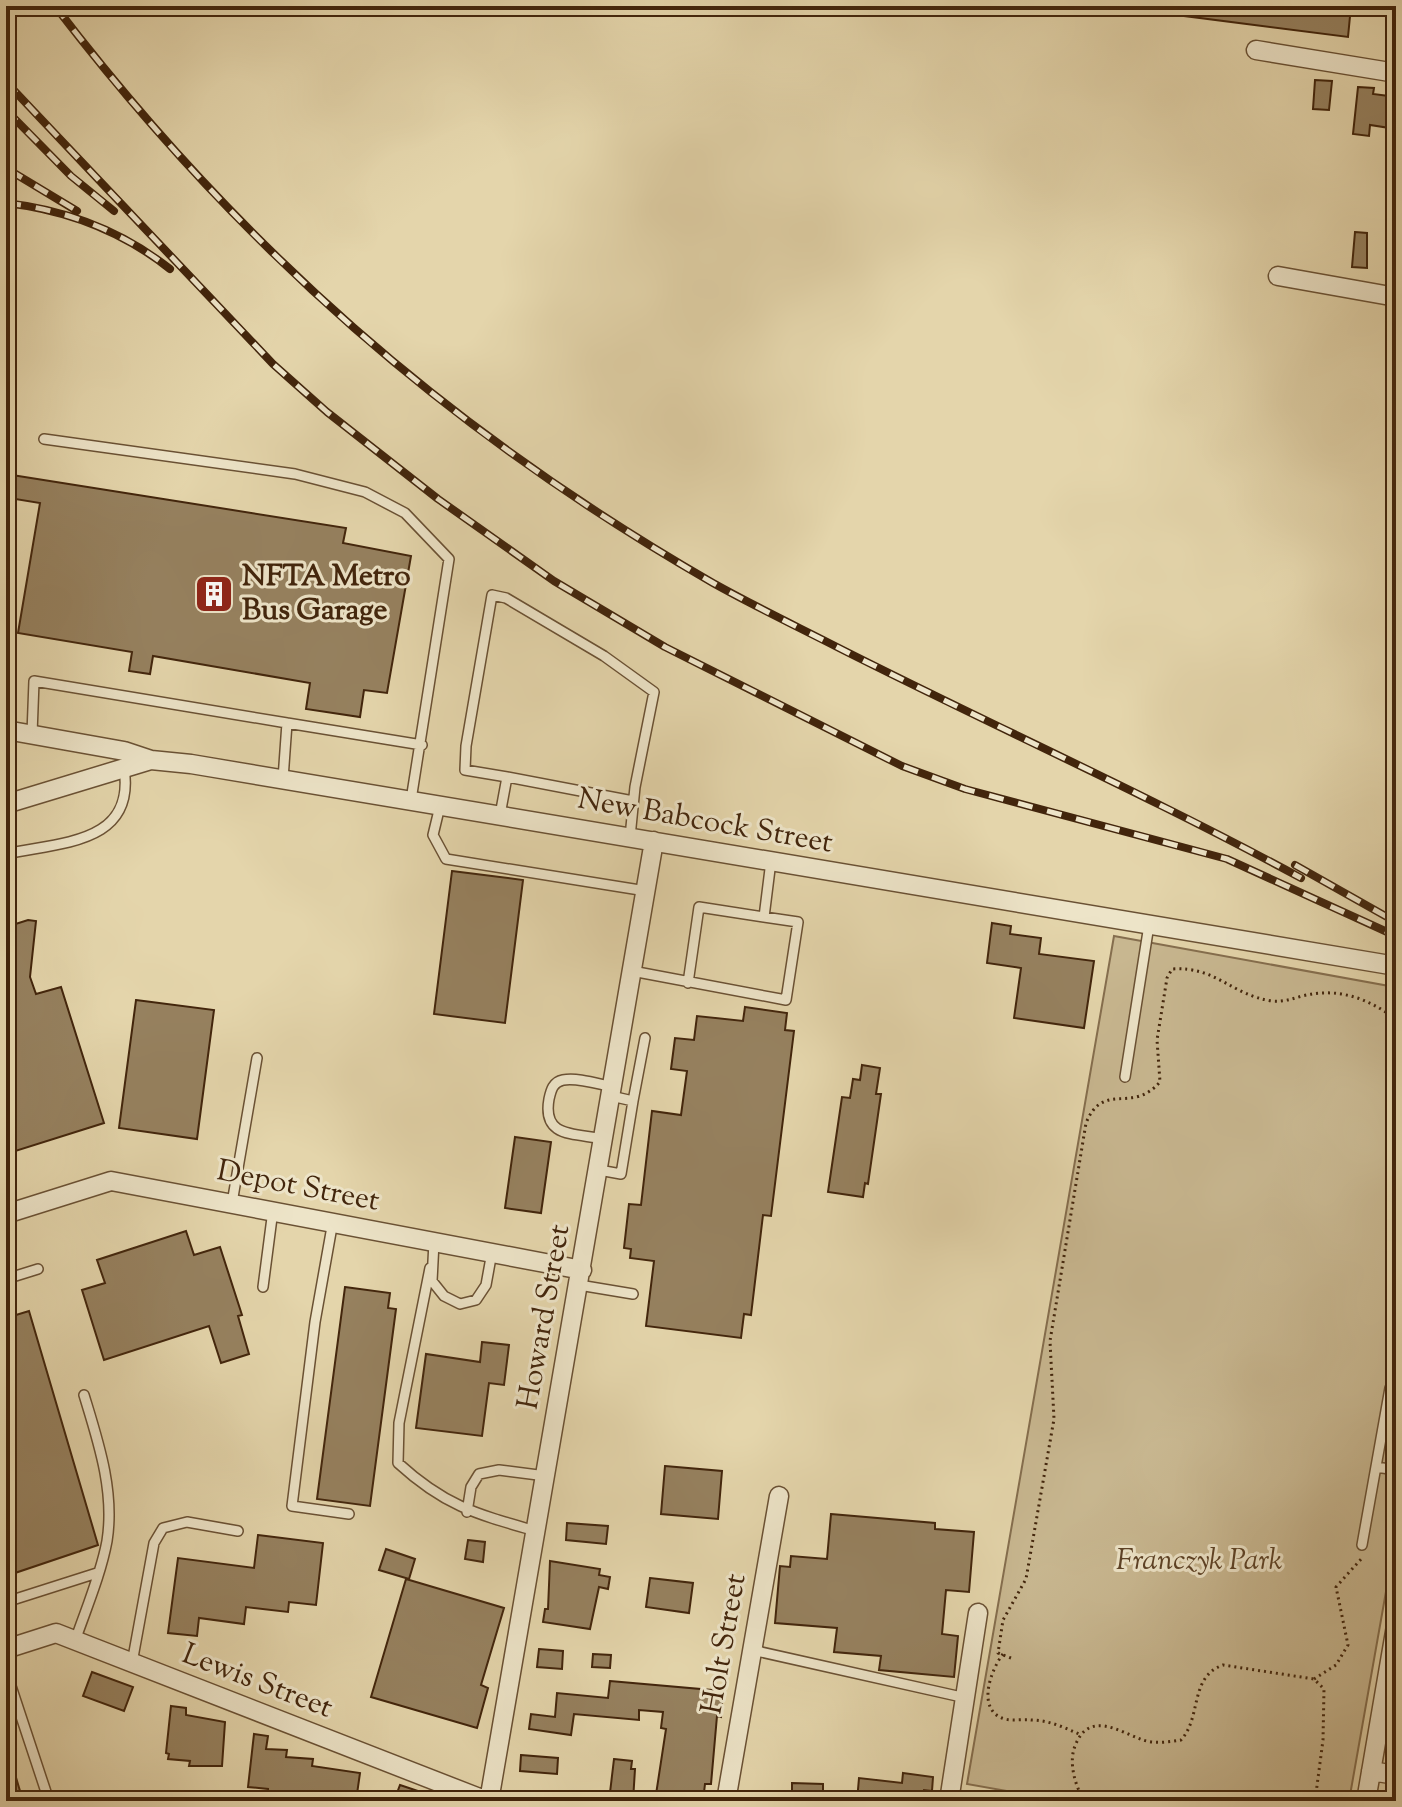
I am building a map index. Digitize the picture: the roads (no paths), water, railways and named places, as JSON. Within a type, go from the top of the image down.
[{"type":"street","points":[[1256,50],[1396,73]]},
{"type":"street","points":[[1278,276],[1396,297]]},
{"type":"street","name":"New Babcock Street","points":[[6,730],[124,751],[151,760],[411,800],[1396,966]]},
{"type":"street","points":[[6,804],[151,760]]},
{"type":"street","name":"Howard Street","points":[[488,1801],[654,841]]},
{"type":"street","name":"Depot Street","points":[[6,1214],[111,1181],[492,1252],[580,1277]]},
{"type":"street","name":"Holt Street","points":[[726,1801],[779,1496]]},
{"type":"street","points":[[949,1801],[978,1613]]},
{"type":"street","points":[[1366,1801],[1396,1626]]},
{"type":"street","name":"Lewis Street","points":[[6,1649],[56,1633],[488,1801]]},
{"type":"street","points":[[1371,1771],[1396,1775]]},
{"type":"lane","points":[[44,439],[295,474],[365,492],[405,513],[449,559],[411,800]]},
{"type":"lane","points":[[630,837],[633,801],[654,692],[604,656],[506,598],[492,595],[466,746],[465,770],[633,801]]},
{"type":"lane","points":[[32,734],[34,681],[422,745]]},
{"type":"lane","points":[[283,779],[287,723]]},
{"type":"lane","points":[[6,854],[97,833],[116,819],[125,804],[124,768]]},
{"type":"lane","points":[[500,815],[507,777]]},
{"type":"lane","points":[[440,806],[433,835],[446,859],[646,891]]},
{"type":"lane","points":[[764,917],[771,861]]},
{"type":"lane","points":[[632,971],[688,983],[786,1000],[798,922],[699,907],[688,983]]},
{"type":"lane","points":[[1125,1077],[1149,925]]},
{"type":"lane","points":[[599,1170],[621,1174],[645,1038]]},
{"type":"lane","points":[[232,1203],[257,1058]]},
{"type":"lane","points":[[604,1139],[559,1130],[550,1124],[547,1114],[551,1090],[558,1081],[567,1079],[633,1101]]},
{"type":"lane","points":[[263,1287],[273,1210]]},
{"type":"lane","points":[[333,1221],[315,1322],[292,1506],[349,1514]]},
{"type":"lane","points":[[434,1241],[399,1423],[398,1463],[427,1490],[467,1512],[536,1531]]},
{"type":"lane","points":[[430,1268],[432,1281],[444,1296],[460,1304],[476,1300],[486,1285],[492,1252]]},
{"type":"lane","points":[[6,1279],[38,1269]]},
{"type":"lane","points":[[580,1277],[633,1294]]},
{"type":"lane","points":[[1362,1545],[1390,1388]]},
{"type":"lane","points":[[75,1641],[107,1541],[109,1510],[101,1453],[84,1395]]},
{"type":"lane","points":[[1376,1467],[1396,1470]]},
{"type":"lane","points":[[467,1512],[471,1487],[479,1474],[499,1470],[546,1476]]},
{"type":"lane","points":[[132,1663],[154,1543],[163,1528],[187,1522],[238,1531]]},
{"type":"lane","points":[[6,1602],[97,1573]]},
{"type":"lane","points":[[752,1650],[966,1698]]},
{"type":"lane","points":[[6,1671],[49,1801]]},
{"type":"railway","points":[[55,6],[199,177],[275,255],[354,328],[525,463],[713,583],[1301,878]]},
{"type":"railway","points":[[6,82],[273,364],[327,412],[438,499],[554,581],[665,647],[902,766],[965,789],[1227,859],[1396,936]]},
{"type":"railway","points":[[6,110],[71,176],[114,211]]},
{"type":"railway","points":[[9,170],[77,211]]},
{"type":"railway","points":[[6,203],[51,211],[93,224],[133,244],[170,269]]},
{"type":"railway","points":[[1295,865],[1396,922]]},
{"type":"place","name":"NFTA Metro Bus Garage","points":[[214,594]]},
{"type":"park label","name":"Franczyk Park","points":[[1199,1561]]}]
